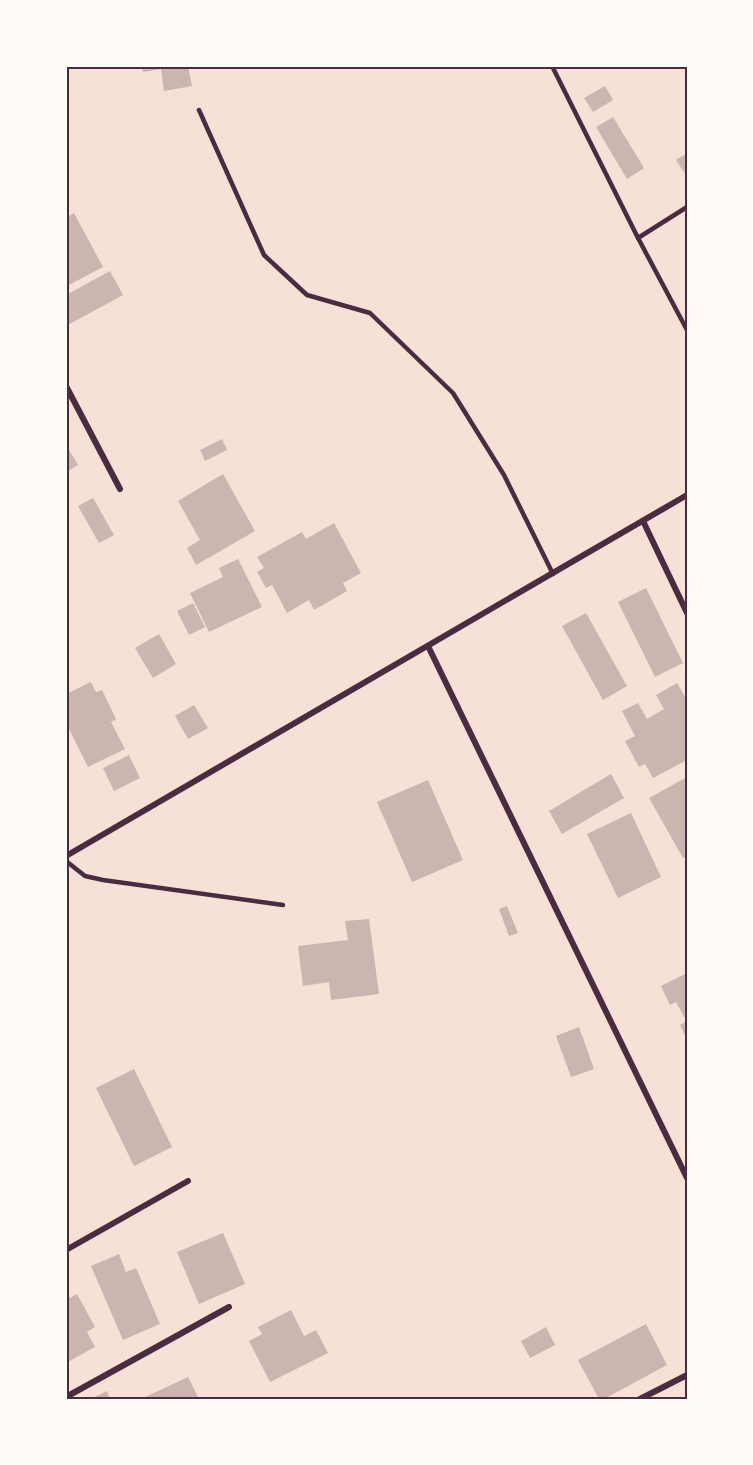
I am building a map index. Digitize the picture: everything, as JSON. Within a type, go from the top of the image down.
[{"type":"street","points":[[66,386],[120,489]]},
{"type":"street","points":[[66,856],[687,495]]},
{"type":"street","points":[[643,521],[687,613]]},
{"type":"street","points":[[428,646],[687,1178]]},
{"type":"street","points":[[66,1250],[188,1180]]},
{"type":"street","points":[[66,1397],[229,1307]]},
{"type":"street","points":[[640,1399],[687,1374]]},
{"type":"lane","points":[[552,66],[687,330]]},
{"type":"lane","points":[[199,110],[264,255],[307,295],[370,313],[453,393],[504,475],[553,574]]},
{"type":"lane","points":[[638,238],[687,207]]},
{"type":"lane","points":[[66,861],[85,876],[103,880],[283,905]]},
{"type":"building","points":[[142,66],[188,66],[192,86],[164,91],[161,69],[143,72]]},
{"type":"building","points":[[605,86],[613,100],[593,112],[584,98]]},
{"type":"building","points":[[613,117],[644,168],[627,179],[596,127]]},
{"type":"building","points":[[687,153],[687,177],[676,160]]},
{"type":"building","points":[[74,213],[103,267],[67,286],[66,218]]},
{"type":"building","points":[[110,271],[123,295],[66,326],[66,295]]},
{"type":"building","points":[[222,439],[227,450],[205,461],[200,450]]},
{"type":"building","points":[[68,448],[78,465],[66,472],[66,449]]},
{"type":"building","points":[[223,474],[255,531],[196,565],[187,548],[200,540],[178,501]]},
{"type":"building","points":[[93,498],[114,535],[99,543],[78,506]]},
{"type":"building","points":[[334,523],[361,573],[343,583],[347,591],[314,610],[309,600],[287,613],[272,585],[266,588],[257,572],[264,568],[257,557],[302,532],[306,539]]},
{"type":"building","points":[[238,559],[262,607],[209,632],[190,593],[223,577],[219,568]]},
{"type":"building","points":[[646,588],[683,663],[655,677],[618,602]]},
{"type":"building","points":[[193,603],[205,627],[189,635],[177,611]]},
{"type":"building","points":[[586,613],[627,686],[603,700],[562,626]]},
{"type":"building","points":[[159,634],[176,664],[153,678],[135,648]]},
{"type":"building","points":[[91,682],[96,692],[102,690],[116,719],[111,722],[125,749],[88,767],[66,723],[66,694]]},
{"type":"building","points":[[677,683],[687,700],[687,760],[653,778],[645,764],[639,767],[625,741],[635,736],[622,711],[638,703],[647,719],[664,709],[656,695]]},
{"type":"building","points":[[194,705],[208,728],[188,739],[175,716]]},
{"type":"building","points":[[129,755],[140,778],[114,791],[103,768]]},
{"type":"building","points":[[611,774],[624,798],[562,834],[549,811]]},
{"type":"building","points":[[687,777],[687,856],[683,858],[649,798]]},
{"type":"building","points":[[428,780],[463,860],[412,882],[377,802]]},
{"type":"building","points":[[631,813],[661,877],[618,898],[587,834]]},
{"type":"building","points":[[507,906],[518,933],[509,936],[499,909]]},
{"type":"building","points":[[369,919],[379,994],[331,1000],[329,982],[303,986],[298,946],[348,940],[345,921]]},
{"type":"building","points":[[687,973],[687,1016],[684,1017],[676,1002],[670,1005],[661,986]]},
{"type":"building","points":[[687,1021],[687,1040],[680,1025]]},
{"type":"building","points":[[579,1027],[594,1069],[571,1077],[556,1036]]},
{"type":"building","points":[[134,1069],[172,1147],[134,1166],[96,1088]]},
{"type":"building","points":[[223,1233],[245,1284],[199,1304],[177,1252]]},
{"type":"building","points":[[119,1254],[126,1272],[136,1268],[160,1324],[123,1340],[91,1266]]},
{"type":"building","points":[[66,1291],[70,1298],[77,1294],[95,1327],[87,1332],[95,1347],[66,1363]]},
{"type":"building","points":[[291,1310],[304,1336],[316,1330],[328,1353],[270,1382],[249,1341],[262,1334],[258,1327]]},
{"type":"building","points":[[646,1324],[667,1365],[604,1399],[599,1399],[578,1360]]},
{"type":"building","points":[[546,1327],[555,1345],[530,1358],[521,1341]]},
{"type":"building","points":[[188,1377],[199,1399],[141,1399]]},
{"type":"building","points":[[107,1391],[110,1399],[90,1399]]}]
